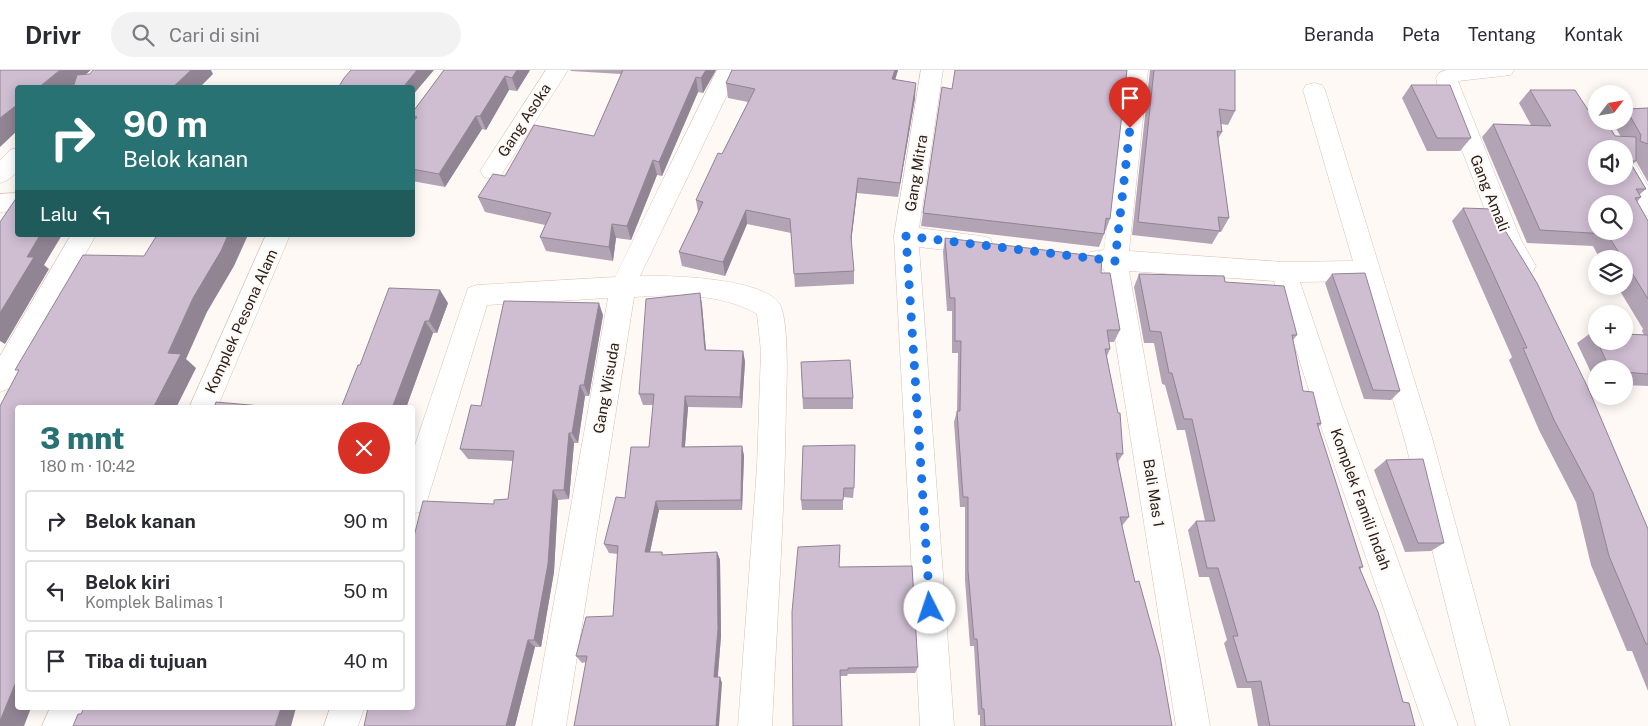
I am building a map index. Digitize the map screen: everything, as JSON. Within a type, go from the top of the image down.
[{"type":"street","name":"Gang Asoka","points":[[492,171],[557,70]]},
{"type":"street","name":"Gang Wisuda","points":[[549,726],[623,286],[728,70]]},
{"type":"street","name":"Gang Mitra","points":[[932,70],[906,236],[937,726]]},
{"type":"street","name":"Bali Mas 1","points":[[1137,70],[1115,261],[1193,726]]},
{"type":"street","points":[[1463,71],[1504,70]]},
{"type":"street","name":"Gang Amali","points":[[1463,71],[1447,78],[1449,88],[1510,242],[1532,284]]},
{"type":"street","points":[[1314,90],[1419,441],[1493,726]]},
{"type":"street","points":[[0,174],[15,159]]},
{"type":"street","points":[[1633,180],[1648,207]]},
{"type":"street","points":[[0,203],[15,202]]},
{"type":"street","points":[[906,236],[1001,248]]},
{"type":"street","points":[[0,380],[83,237]]},
{"type":"street","name":"Komplek Pesona Alam","points":[[204,405],[277,237]]},
{"type":"street","points":[[1077,256],[1115,261],[1284,272],[1368,271]]},
{"type":"street","name":"Komplek Famili Indah","points":[[1284,272],[1328,406],[1441,726]]},
{"type":"street","points":[[415,492],[477,296],[662,285],[705,288],[751,298],[769,309],[774,351],[771,467],[755,726]]},
{"type":"street","points":[[59,726],[66,710]]},
{"type":"street","points":[[341,726],[346,710]]},
{"type":"building","points":[[0,70],[60,70],[42,85],[15,85],[15,106],[0,118]]},
{"type":"building","points":[[93,70],[191,70],[175,85],[74,85],[77,75],[90,74]]},
{"type":"building","points":[[351,70],[417,70],[405,85],[340,85]]},
{"type":"building","points":[[444,70],[517,70],[512,78],[505,76],[480,116],[476,116],[439,174],[415,170],[415,119],[417,117],[415,117],[415,109]]},
{"type":"building","points":[[623,70],[706,70],[701,78],[696,77],[659,162],[653,160],[627,226],[612,224],[609,247],[540,237],[551,213],[478,197],[493,174],[505,176],[534,125],[594,136]]},
{"type":"building","points":[[732,70],[895,70],[892,79],[916,83],[900,183],[858,178],[851,237],[854,271],[794,274],[790,219],[746,210],[723,262],[679,252],[703,202],[696,200],[718,153],[722,154],[755,89],[726,83]]},
{"type":"building","points":[[955,70],[1127,70],[1110,219],[1106,218],[1104,234],[923,213],[942,87],[952,89]]},
{"type":"building","points":[[1154,70],[1235,70],[1235,111],[1219,109],[1222,132],[1217,131],[1229,218],[1218,217],[1220,231],[1138,222]]},
{"type":"building","points":[[1411,85],[1450,85],[1471,138],[1437,138]]},
{"type":"building","points":[[1530,90],[1575,90],[1588,110],[1588,130],[1611,130],[1615,136],[1636,137],[1636,161],[1633,161],[1633,140],[1588,140],[1588,185],[1633,185],[1633,167],[1646,189],[1636,189],[1641,197],[1635,198],[1648,221],[1648,299],[1633,275],[1633,250],[1617,250],[1611,240],[1633,240],[1633,195],[1588,195],[1588,233],[1540,230],[1493,124],[1551,126]]},
{"type":"building","points":[[1648,108],[1648,144],[1640,141],[1641,135],[1633,121],[1633,109]]},
{"type":"building","points":[[15,200],[15,237],[39,237],[27,257],[34,257],[0,313],[0,222]]},
{"type":"building","points":[[1463,208],[1492,209],[1537,283],[1588,388],[1588,405],[1595,405],[1648,529],[1648,644],[1646,644],[1609,556],[1593,493],[1554,420],[1523,348],[1527,348]]},
{"type":"building","points":[[156,237],[227,237],[193,298],[168,353],[181,354],[155,405],[15,405],[15,684],[0,721],[0,406],[19,370],[15,370],[83,255],[144,256]]},
{"type":"building","points":[[945,238],[1102,257],[1101,273],[1110,273],[1120,330],[1107,330],[1110,349],[1105,349],[1118,413],[1120,413],[1123,454],[1116,453],[1129,517],[1120,517],[1135,582],[1139,581],[1160,657],[1172,726],[985,726],[977,639],[974,639],[968,571],[968,497],[963,497],[957,411],[960,411],[961,341],[955,341],[955,298],[950,298]]},
{"type":"building","points":[[1365,273],[1400,391],[1373,390],[1332,274]]},
{"type":"building","points":[[1139,274],[1224,276],[1225,282],[1284,286],[1297,335],[1292,335],[1303,391],[1313,392],[1321,424],[1317,423],[1363,567],[1359,567],[1378,612],[1403,702],[1409,703],[1415,726],[1270,726],[1261,681],[1247,682],[1233,636],[1238,636],[1218,568],[1207,568],[1196,521],[1215,521],[1192,419],[1184,419],[1172,373],[1169,373],[1161,332],[1150,331]]},
{"type":"building","points":[[389,288],[440,290],[429,321],[425,321],[393,405],[342,405],[358,365],[360,365]]},
{"type":"building","points":[[700,293],[705,350],[743,351],[740,397],[685,396],[682,447],[742,446],[741,500],[656,501],[645,552],[662,552],[662,555],[717,552],[718,629],[714,677],[720,677],[716,726],[574,726],[587,656],[576,656],[586,617],[613,616],[618,546],[604,544],[616,497],[625,498],[631,447],[649,447],[654,394],[639,394],[646,299]]},
{"type":"building","points":[[504,301],[599,303],[584,385],[580,385],[572,433],[569,433],[564,490],[553,490],[548,564],[534,640],[528,640],[506,726],[364,726],[368,710],[415,710],[415,532],[423,501],[494,504],[494,500],[508,499],[514,451],[460,449],[471,405],[481,406]]},
{"type":"building","points":[[1633,334],[1648,335],[1648,374],[1633,373],[1633,360],[1606,360],[1601,350],[1633,350]]},
{"type":"building","points":[[850,360],[853,398],[803,398],[801,362]]},
{"type":"building","points":[[216,402],[250,405],[215,405]]},
{"type":"building","points":[[855,445],[854,488],[844,488],[843,500],[801,500],[803,446]]},
{"type":"building","points":[[1423,459],[1444,543],[1418,543],[1386,460]]},
{"type":"building","points":[[840,545],[839,567],[912,566],[918,667],[848,668],[848,670],[840,670],[842,726],[793,726],[792,612],[798,547]]},
{"type":"building","points":[[83,710],[280,710],[275,726],[73,726],[78,714],[81,714]]},
{"type":"route","points":[[930,608],[906,236],[1115,261],[1130,128]]}]
